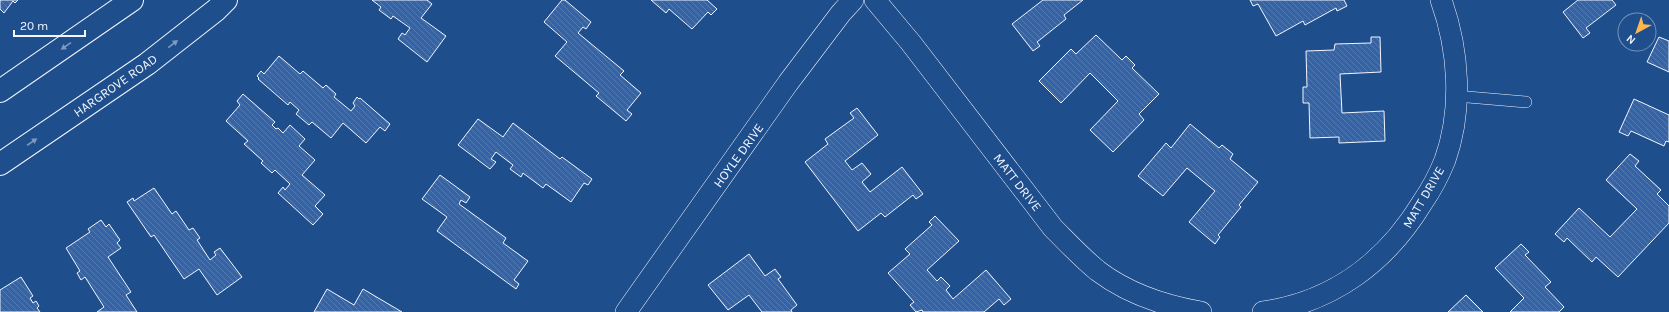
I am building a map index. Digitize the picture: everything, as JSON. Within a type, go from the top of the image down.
[{"type":"street","points":[[0,91],[132,0]]},
{"type":"street","name":"HARGROVE ROAD","points":[[0,164],[147,64],[216,10],[226,0]]},
{"type":"street","name":"HOYLE DRIVE","points":[[626,312],[788,83],[852,0]]},
{"type":"street","name":"MATT DRIVE","points":[[874,0],[911,43],[1054,228],[1077,253],[1099,272],[1118,284],[1168,308],[1201,312]]},
{"type":"street","name":"MATT DRIVE","points":[[1263,312],[1305,302],[1350,280],[1385,252],[1402,233],[1432,187],[1444,160],[1452,132],[1456,96],[1456,65],[1453,40],[1441,0]]},
{"type":"lane","points":[[1456,96],[1526,102]]},
{"type":"building","points":[[0,0],[18,0],[15,3],[13,1],[4,13],[0,9]]},
{"type":"building","points":[[372,0],[427,0],[432,4],[421,18],[446,36],[427,62],[398,39],[402,33],[405,35],[410,28],[393,16],[391,19],[379,10],[381,7]]},
{"type":"building","points":[[562,0],[565,0],[591,22],[586,29],[583,27],[578,33],[624,71],[620,75],[641,93],[627,110],[632,114],[626,121],[596,96],[599,93],[555,56],[567,42],[544,22]]},
{"type":"building","points":[[651,0],[707,0],[717,9],[711,15],[708,12],[692,29],[669,9],[666,13]]},
{"type":"building","points":[[1043,0],[1083,0],[1064,15],[1066,19],[1037,42],[1040,46],[1033,51],[1012,24]]},
{"type":"building","points":[[1250,0],[1344,0],[1347,6],[1337,11],[1336,8],[1305,25],[1303,21],[1276,36],[1258,4],[1253,6]]},
{"type":"building","points":[[1578,0],[1612,0],[1616,5],[1586,28],[1590,33],[1583,38],[1563,12]]},
{"type":"building","points":[[1096,35],[1122,60],[1126,56],[1135,65],[1132,68],[1159,94],[1139,114],[1144,120],[1113,152],[1090,130],[1118,101],[1090,73],[1061,103],[1039,81],[1071,49],[1076,54]]},
{"type":"building","points":[[1371,37],[1380,37],[1381,72],[1340,74],[1342,113],[1384,111],[1385,141],[1339,143],[1339,137],[1310,138],[1309,103],[1303,103],[1303,87],[1307,87],[1306,51],[1334,50],[1335,44],[1371,43]]},
{"type":"building","points":[[1659,37],[1669,41],[1669,72],[1647,62],[1652,52],[1657,52],[1657,41]]},
{"type":"building","points":[[279,56],[300,74],[303,71],[323,88],[326,85],[336,94],[334,97],[351,111],[355,106],[353,103],[357,97],[359,99],[360,98],[390,124],[385,131],[380,127],[366,143],[343,123],[331,138],[312,122],[309,125],[296,114],[299,110],[290,102],[288,105],[258,79],[259,78],[257,76],[261,71],[264,74]]},
{"type":"building","points":[[243,94],[275,122],[272,125],[276,129],[278,128],[283,133],[290,125],[305,139],[299,146],[315,160],[302,175],[325,195],[315,206],[323,214],[313,225],[278,193],[283,187],[285,190],[290,184],[275,170],[272,173],[261,163],[263,161],[244,144],[248,141],[226,121],[240,105],[237,101]]},
{"type":"building","points":[[1634,99],[1669,115],[1669,142],[1666,141],[1664,146],[1631,131],[1628,136],[1619,132]]},
{"type":"building","points":[[857,108],[878,135],[845,161],[852,170],[862,163],[871,174],[862,182],[870,192],[902,167],[923,194],[916,199],[913,195],[885,217],[881,213],[858,231],[805,162],[828,144],[825,139],[854,118],[850,113]]},
{"type":"building","points":[[478,119],[503,137],[513,123],[560,159],[562,157],[592,179],[588,185],[584,183],[571,202],[546,184],[543,188],[523,173],[521,177],[510,169],[513,165],[496,152],[491,159],[496,162],[490,169],[458,145]]},
{"type":"building","points":[[1190,124],[1219,148],[1222,145],[1233,154],[1230,159],[1258,182],[1239,205],[1241,207],[1218,235],[1220,237],[1215,244],[1189,222],[1215,191],[1187,168],[1163,196],[1138,176],[1166,143],[1171,148]]},
{"type":"building","points":[[1630,154],[1639,161],[1635,166],[1661,190],[1657,194],[1669,206],[1669,223],[1618,277],[1596,257],[1592,262],[1567,238],[1564,242],[1555,234],[1579,208],[1610,237],[1637,209],[1606,180]]},
{"type":"building","points":[[440,175],[470,197],[466,203],[461,200],[459,204],[506,238],[503,243],[528,261],[514,280],[519,284],[516,289],[437,231],[447,217],[422,199]]},
{"type":"building","points":[[154,188],[172,214],[176,211],[189,230],[193,228],[200,238],[197,240],[210,260],[216,255],[214,252],[220,248],[242,277],[217,295],[199,269],[184,279],[154,235],[151,237],[127,202],[133,198],[134,201]]},
{"type":"building","points":[[935,216],[959,241],[927,270],[937,281],[941,277],[950,286],[946,290],[953,299],[986,270],[1011,299],[1004,305],[999,299],[984,312],[923,312],[922,310],[916,312],[910,305],[914,302],[888,273],[910,254],[905,249],[932,225],[929,222]]},
{"type":"building","points":[[101,220],[106,227],[109,224],[120,240],[117,243],[121,248],[108,257],[131,292],[126,295],[137,312],[97,312],[104,307],[85,277],[81,280],[77,273],[80,271],[66,248],[90,232],[88,229]]},
{"type":"building","points":[[1521,244],[1529,252],[1525,255],[1551,282],[1545,287],[1564,307],[1559,312],[1510,312],[1524,298],[1495,268]]},
{"type":"building","points":[[749,254],[765,276],[775,269],[781,277],[778,279],[797,305],[791,310],[792,312],[762,312],[749,295],[728,310],[708,285]]},
{"type":"building","points":[[21,277],[33,296],[30,298],[33,303],[36,301],[39,306],[37,308],[40,312],[0,312],[0,290]]},
{"type":"building","points":[[327,289],[354,305],[363,289],[402,312],[314,312]]},
{"type":"building","points":[[1466,295],[1483,312],[1448,312]]}]
